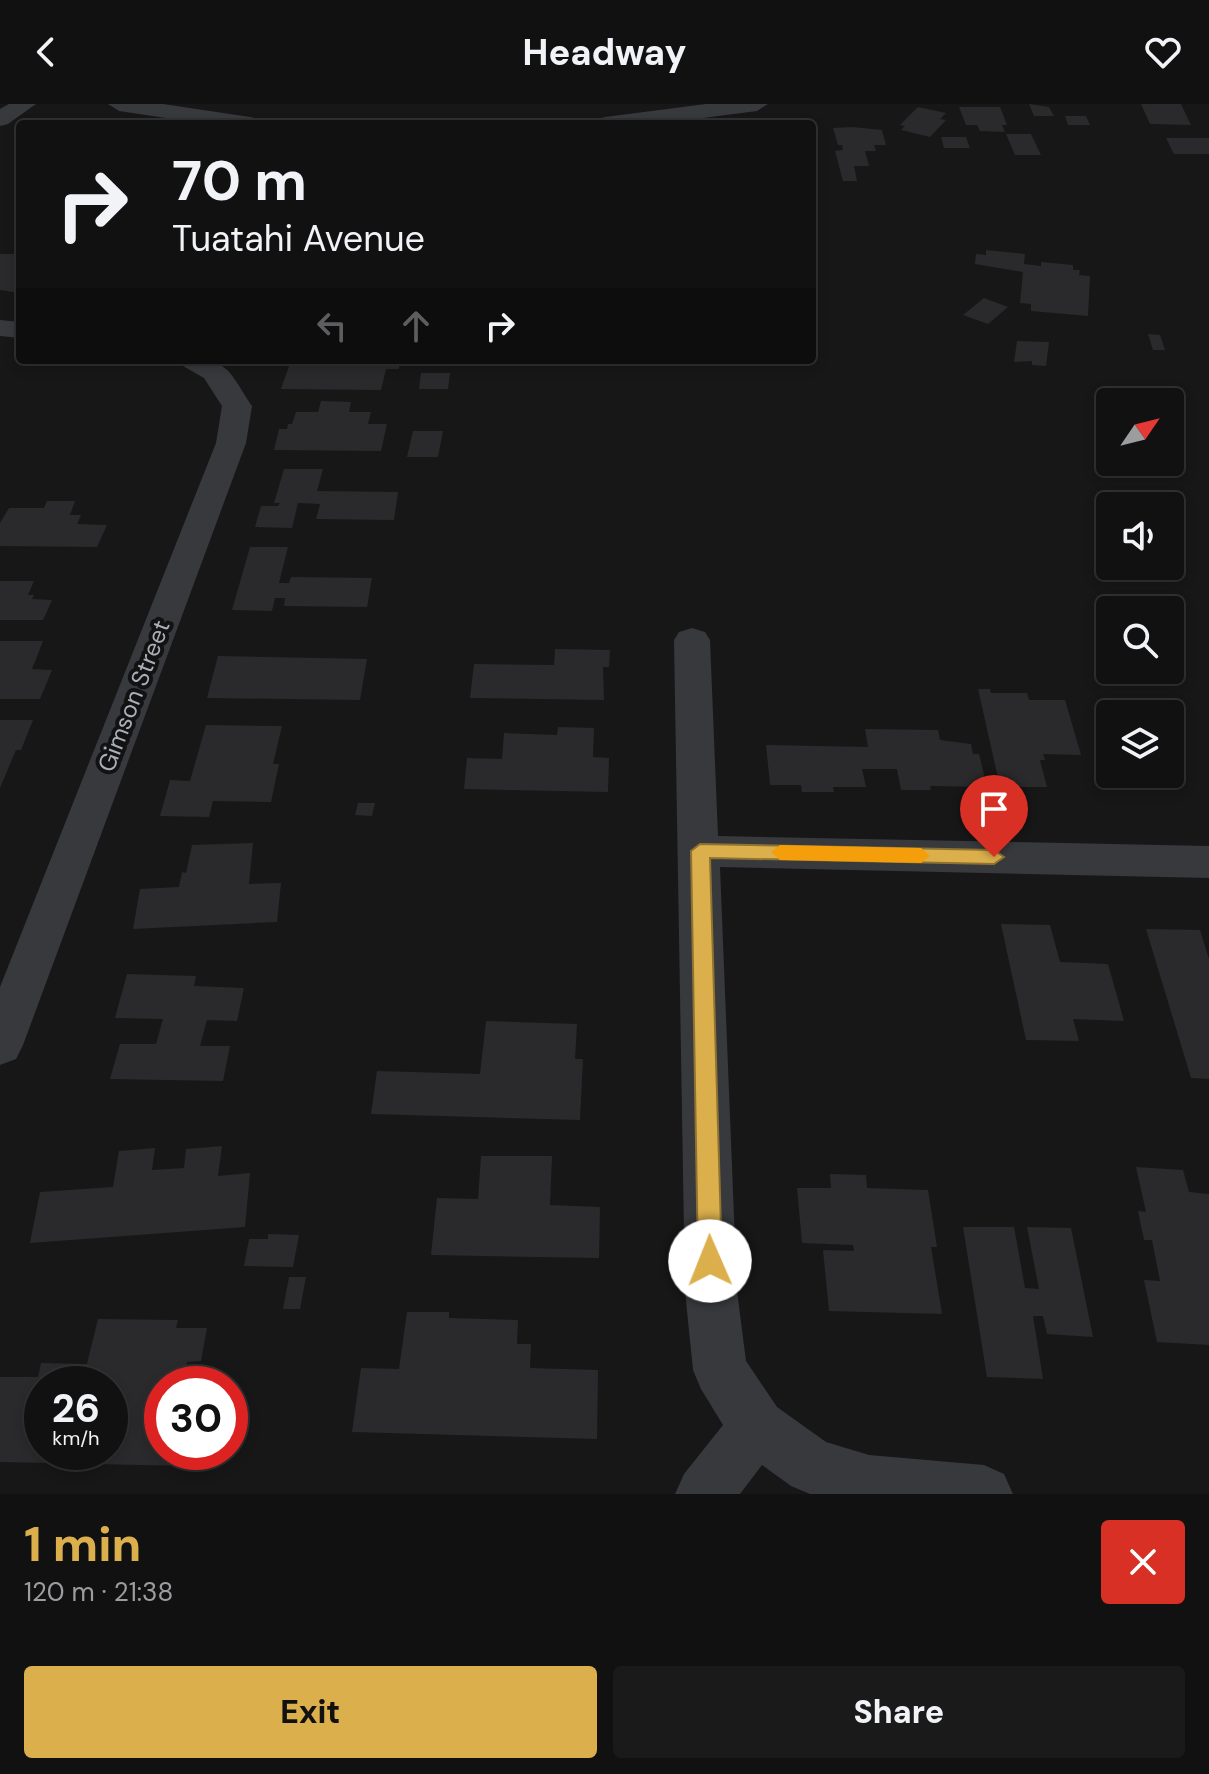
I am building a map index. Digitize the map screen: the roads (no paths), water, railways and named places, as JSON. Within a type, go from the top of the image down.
[{"type":"street","points":[[0,119],[25,104]]},
{"type":"street","points":[[119,104],[217,120],[242,104]]},
{"type":"street","points":[[635,120],[757,104]]},
{"type":"street","name":"Gimson Street","points":[[0,1045],[231,443],[237,406],[215,372],[200,364]]},
{"type":"street","points":[[692,640],[711,1291],[720,1370],[757,1427],[811,1466],[869,1484],[984,1494]]},
{"type":"street","points":[[700,851],[1209,862]]},
{"type":"street","points":[[704,1494],[757,1427]]}]
